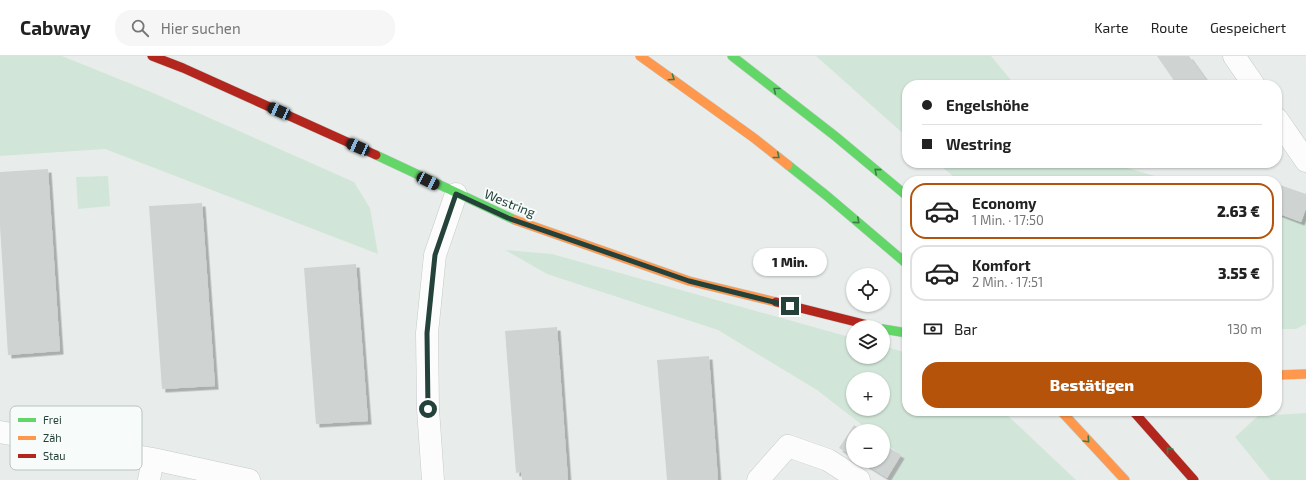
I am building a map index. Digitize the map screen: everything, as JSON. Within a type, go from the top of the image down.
[{"type":"main road","name":"Westring","points":[[152,56],[183,68],[358,147],[508,218],[689,281],[848,320]]},
{"type":"main road","points":[[640,56],[754,138],[827,196],[902,260]]},
{"type":"main road","points":[[732,56],[835,136],[902,192]]},
{"type":"main road","points":[[890,330],[902,332]]},
{"type":"main road","points":[[1282,374],[1306,374]]},
{"type":"main road","points":[[1066,416],[1125,480]]},
{"type":"main road","points":[[1137,416],[1194,480]]},
{"type":"street","points":[[1234,56],[1251,80]]},
{"type":"street","points":[[1282,126],[1306,161]]},
{"type":"street","points":[[433,480],[428,409],[427,333],[435,255],[456,194]]},
{"type":"street","points":[[0,432],[10,434]]},
{"type":"street","points":[[758,480],[788,446],[828,460],[860,480]]},
{"type":"street","points":[[142,457],[249,480]]},
{"type":"street","points":[[149,480],[154,459]]},
{"type":"green space","points":[[0,56],[62,56],[151,92],[354,182],[370,208],[378,254],[105,149],[0,156]]},
{"type":"green space","points":[[816,56],[991,56],[1011,80],[902,80],[902,133]]},
{"type":"green space","points":[[943,168],[1127,168],[1155,176],[953,176]]},
{"type":"green space","points":[[108,176],[110,206],[78,209],[76,177]]},
{"type":"green space","points":[[1306,211],[1306,324],[1296,329],[1282,329],[1282,216],[1302,223]]},
{"type":"green space","points":[[505,250],[552,254],[846,336],[846,364],[890,364],[890,348],[902,352],[902,416],[1008,416],[1076,480],[891,480],[904,458],[890,447],[890,424],[861,424],[851,416],[890,416],[890,372],[846,372],[846,412],[817,390],[718,330],[547,274]]},
{"type":"green space","points":[[1306,413],[1306,480],[1270,480],[1235,437],[1258,416],[1282,416],[1282,414]]},
{"type":"building","points":[[1157,56],[1189,56],[1206,80],[1174,80]]},
{"type":"building","points":[[48,169],[60,351],[8,355],[0,226],[0,172]]},
{"type":"building","points":[[1282,186],[1306,194],[1306,208],[1301,222],[1282,215]]},
{"type":"building","points":[[202,203],[215,386],[162,389],[149,206]]},
{"type":"building","points":[[356,264],[368,421],[316,424],[304,268]]},
{"type":"building","points":[[557,327],[568,480],[522,480],[521,472],[516,473],[505,331]]},
{"type":"building","points":[[709,356],[718,480],[667,480],[657,360]]},
{"type":"building","points":[[846,437],[846,452],[839,448]]},
{"type":"building","points":[[890,448],[901,455],[887,478],[871,468],[890,468]]},
{"type":"traffic: fast","points":[[732,56],[835,136],[902,192]]},
{"type":"traffic: fast","points":[[376,155],[515,220]]},
{"type":"traffic: fast","points":[[788,165],[902,260]]},
{"type":"traffic: fast","points":[[890,330],[902,332]]},
{"type":"traffic: slow","points":[[640,56],[754,138],[788,165]]},
{"type":"traffic: slow","points":[[515,220],[689,281],[776,302]]},
{"type":"traffic: slow","points":[[1282,375],[1306,374]]},
{"type":"traffic: slow","points":[[1066,416],[1125,480]]},
{"type":"traffic: jam","points":[[152,56],[183,68],[376,155]]},
{"type":"traffic: jam","points":[[776,302],[848,320]]},
{"type":"traffic: jam","points":[[1137,416],[1194,480]]},
{"type":"route","points":[[428,409],[427,333],[435,255],[456,194],[508,218],[689,281],[790,306]]}]
